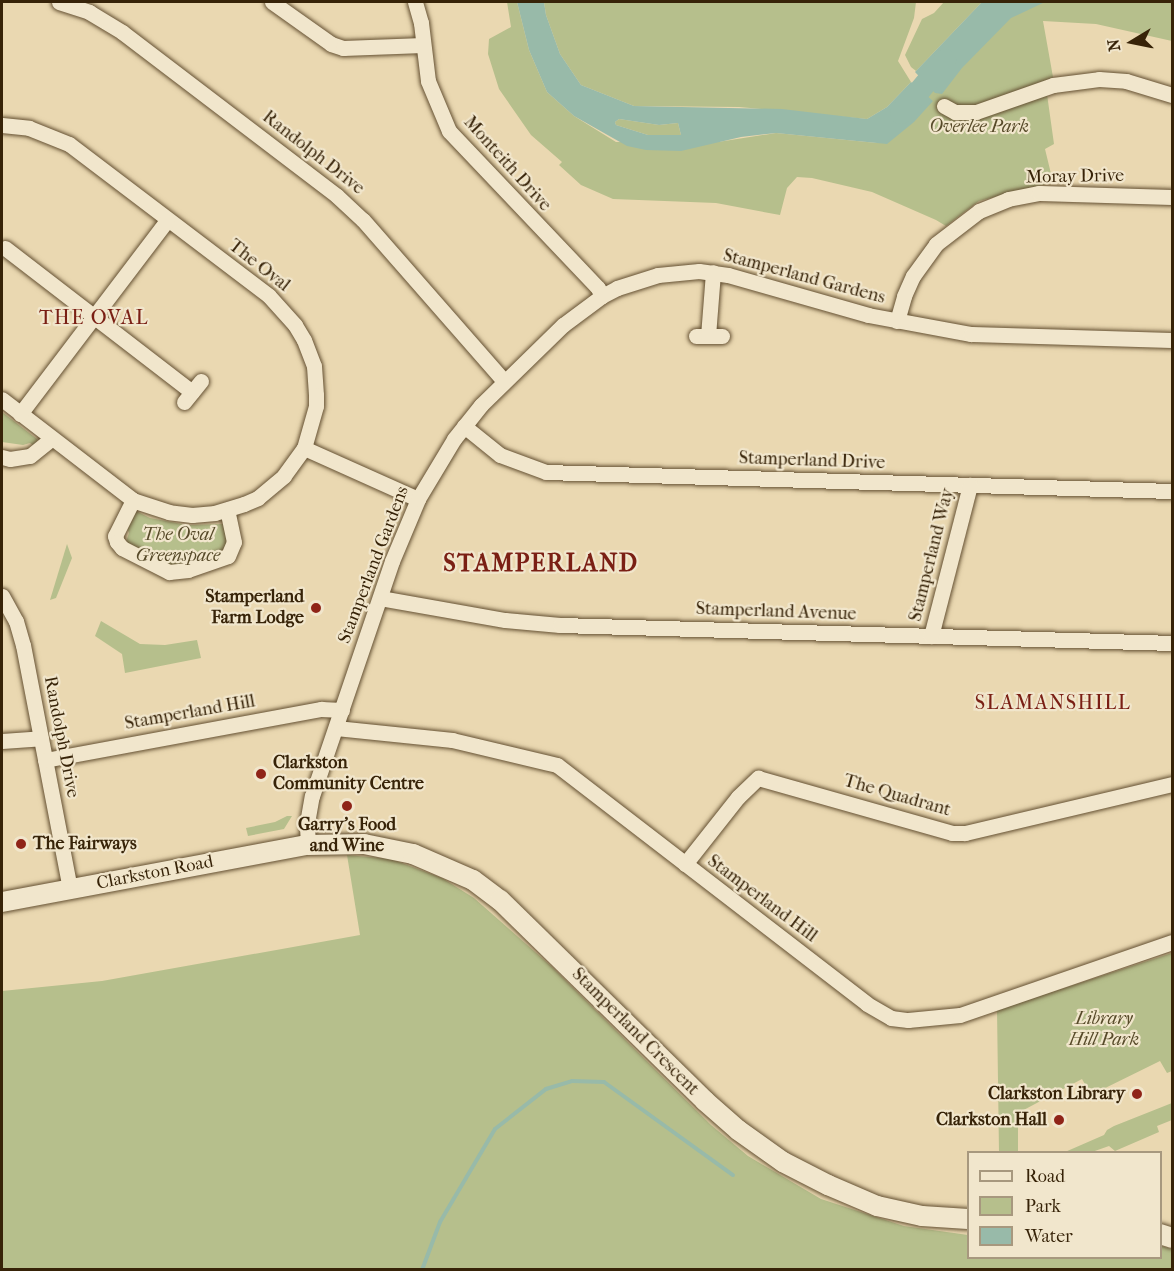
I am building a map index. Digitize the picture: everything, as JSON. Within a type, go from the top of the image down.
[{"type":"main road","name":"Stamperland Crescent","points":[[308,845],[332,842],[389,847],[431,860],[473,880],[537,933],[705,1101],[738,1130],[783,1162],[877,1206],[922,1216],[967,1219]]},
{"type":"main road","name":"Clarkston Road","points":[[2,902],[308,845]]},
{"type":"street","name":"Randolph Drive","points":[[59,2],[89,12],[122,32],[337,196],[363,220],[504,381]]},
{"type":"street","points":[[272,2],[330,44],[343,48],[423,45]]},
{"type":"street","name":"Monteith Drive","points":[[415,2],[428,81],[449,131],[598,288],[602,296]]},
{"type":"street","points":[[944,106],[955,112],[984,110],[1044,82],[1117,79],[1173,95]]},
{"type":"street","name":"The Oval","points":[[2,125],[29,128],[62,139],[269,296],[295,325],[312,358],[316,406],[304,448],[284,476],[264,493],[227,510],[208,514],[180,514],[133,500],[2,399]]},
{"type":"street","name":"Moray Drive","points":[[897,321],[913,276],[936,244],[979,211],[1008,199],[1039,193],[1173,197]]},
{"type":"street","points":[[20,414],[167,220]]},
{"type":"street","points":[[6,247],[193,392]]},
{"type":"street","name":"Stamperland Gardens","points":[[308,845],[308,811],[380,598],[418,499],[464,426],[504,381],[563,325],[602,296],[617,288],[658,275],[689,271],[713,272],[897,321],[983,335],[1173,340]]},
{"type":"street","points":[[709,336],[713,272]]},
{"type":"street","name":"Stamperland Drive","points":[[464,426],[500,455],[546,472],[1173,491]]},
{"type":"street","points":[[2,457],[10,459],[30,456],[52,438]]},
{"type":"street","points":[[304,448],[418,499]]},
{"type":"street","name":"Stamperland Way","points":[[931,636],[970,485]]},
{"type":"street","points":[[133,500],[115,536],[117,542],[122,548],[169,572],[188,570],[228,556],[234,542],[227,510]]},
{"type":"street","name":"Randolph Drive","points":[[2,596],[19,631],[70,889]]},
{"type":"street","name":"Stamperland Avenue","points":[[380,598],[505,621],[560,625],[1173,644]]},
{"type":"street","name":"Stamperland Hill","points":[[45,760],[321,709],[342,710]]},
{"type":"street","name":"Stamperland Hill","points":[[336,728],[452,740],[548,762],[561,768],[867,1004],[891,1018],[908,1020],[960,1015],[1173,942]]},
{"type":"street","points":[[2,741],[41,738]]},
{"type":"street","name":"The Quadrant","points":[[685,864],[738,797],[758,778],[952,833],[965,833],[1173,784]]},
{"type":"green space","name":"Overlee Park","points":[[507,2],[517,2],[529,50],[547,92],[574,116],[616,142],[718,142],[776,133],[877,143],[946,59],[1015,2],[1172,2],[1172,41],[1096,24],[1043,21],[1053,77],[1046,87],[1054,144],[1045,149],[1053,182],[979,201],[946,226],[872,192],[812,178],[797,177],[787,188],[780,215],[716,203],[613,199],[581,185],[559,165],[562,162],[531,135],[499,89],[488,54],[489,39],[511,27]]},
{"type":"green space","points":[[544,2],[916,2],[914,18],[898,61],[911,82],[887,107],[867,119],[739,107],[634,106],[581,85],[560,54],[546,15]]},
{"type":"green space","points":[[944,2],[982,2],[916,71],[911,67],[905,55],[922,19],[934,13]]},
{"type":"green space","points":[[619,119],[659,125],[678,123],[681,135],[648,135],[616,125],[615,122]]},
{"type":"green space","points":[[2,412],[37,439],[37,448],[30,443],[23,445],[2,442]]},
{"type":"green space","name":"The Oval Greenspace","points":[[134,510],[150,518],[187,525],[223,524],[229,548],[174,569],[125,545],[129,533],[126,525]]},
{"type":"green space","points":[[67,544],[72,558],[56,598],[50,600]]},
{"type":"green space","points":[[101,621],[140,644],[165,645],[197,640],[201,658],[125,673],[122,654],[95,636]]},
{"type":"green space","points":[[292,816],[284,829],[248,836],[246,828],[275,822]]},
{"type":"green space","points":[[347,855],[391,859],[442,878],[474,898],[551,966],[711,1125],[748,1156],[821,1199],[904,1226],[967,1235],[967,1259],[1162,1259],[1162,1246],[1172,1249],[1172,1269],[2,1269],[2,991],[102,981],[360,935]]},
{"type":"green space","name":"Library Hill Park","points":[[1172,953],[1172,1071],[1167,1073],[1160,1061],[1091,1095],[1082,1079],[1018,1113],[1018,1151],[999,1151],[997,1010]]},
{"type":"green space","points":[[1172,1103],[1172,1120],[1157,1126],[1159,1132],[1115,1151],[1109,1146],[1095,1151],[1067,1151],[1104,1135],[1114,1126]]},
{"type":"water","points":[[517,2],[544,2],[546,15],[560,54],[581,85],[634,106],[782,109],[867,119],[887,107],[911,82],[933,101],[914,122],[887,144],[776,133],[741,137],[681,151],[646,150],[627,146],[574,116],[547,92],[529,50]],"holes":[[[619,119],[659,125],[678,123],[681,135],[648,135],[616,125],[615,122]]]},
{"type":"water","points":[[982,2],[1045,2],[1011,18],[962,68],[942,94],[935,93],[915,72]]},
{"type":"waterway","points":[[901,113],[945,60]]},
{"type":"waterway","points":[[422,1270],[440,1222],[495,1129],[546,1089],[572,1081],[604,1082],[733,1175]]},
{"type":"place","name":"Stamperland Farm Lodge","points":[[316,608]]},
{"type":"place","name":"Clarkston Community Centre","points":[[261,774]]},
{"type":"place","name":"Garry's Food and Wine","points":[[347,806]]},
{"type":"place","name":"The Fairways","points":[[21,844]]},
{"type":"place","name":"Clarkston Library","points":[[1137,1094]]},
{"type":"place","name":"Clarkston Hall","points":[[1059,1120]]},
{"type":"district","name":"THE OVAL","points":[[94,317]]},
{"type":"district","name":"STAMPERLAND","points":[[541,564]]},
{"type":"district","name":"SLAMANSHILL","points":[[1053,702]]}]
